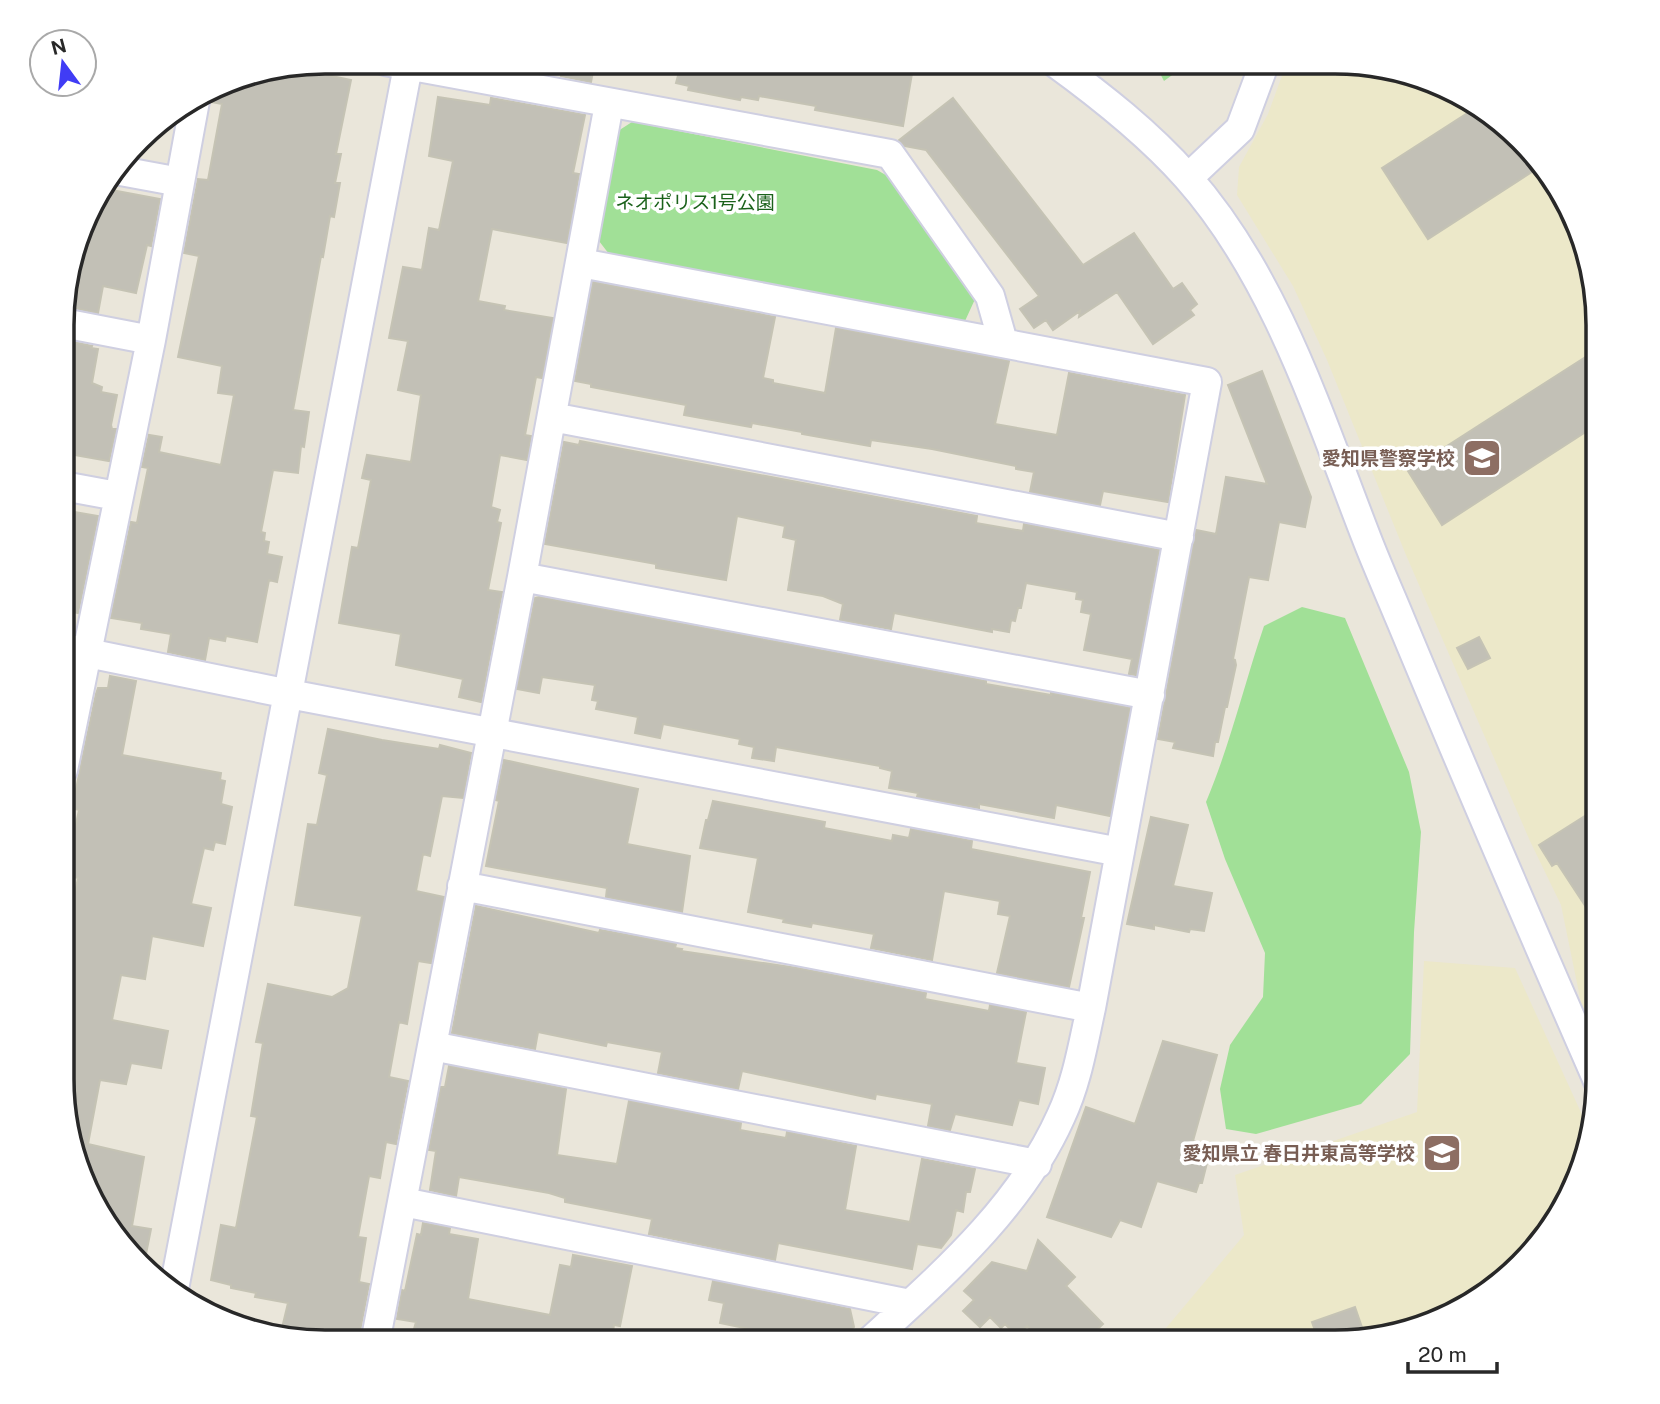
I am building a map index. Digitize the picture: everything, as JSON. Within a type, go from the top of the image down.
[{"type":"street","points":[[175,1281],[289,694],[398,74]]},
{"type":"street","points":[[456,74],[890,154],[990,296],[1003,342]]},
{"type":"street","points":[[1071,74],[1101,96],[1188,178],[1265,291],[1321,415],[1365,535],[1481,814],[1586,1054]]},
{"type":"street","points":[[1188,178],[1240,129],[1261,74]]},
{"type":"street","points":[[378,1330],[522,577],[609,104]]},
{"type":"street","points":[[193,111],[151,340],[117,496],[74,650],[289,694],[1120,852]]},
{"type":"street","points":[[125,172],[180,182]]},
{"type":"street","points":[[581,263],[1206,382],[1091,1008],[1077,1069],[1062,1114],[1037,1164],[985,1230],[882,1330]]},
{"type":"street","points":[[74,325],[151,340]]},
{"type":"street","points":[[552,417],[1179,537]]},
{"type":"street","points":[[74,488],[117,496]]},
{"type":"street","points":[[522,577],[1150,695]]},
{"type":"street","points":[[462,886],[1091,1008]]},
{"type":"street","points":[[432,1046],[1037,1164]]},
{"type":"street","points":[[403,1202],[910,1304]]},
{"type":"shaded area","name":"愛知県警察学校","points":[[1283,74],[1352,74],[1384,78],[1446,99],[1488,125],[1524,159],[1553,199],[1573,244],[1582,276],[1586,308],[1586,1027],[1561,905],[1530,841],[1406,555],[1327,360],[1293,286],[1237,195],[1239,167],[1268,114]]},
{"type":"shaded area","name":"愛知県立 春日井東高等学校","points":[[1424,961],[1515,968],[1583,1118],[1578,1144],[1561,1190],[1535,1232],[1513,1257],[1488,1279],[1461,1297],[1416,1317],[1384,1326],[1352,1330],[1164,1330],[1244,1235],[1235,1175],[1417,1112]]},
{"type":"green space","points":[[1160,74],[1174,74],[1164,81]]},
{"type":"green space","name":"ネオポリス1号公園","points":[[632,122],[877,170],[891,178],[976,297],[965,321],[609,254],[599,241],[618,131]]},
{"type":"green space","points":[[1302,607],[1345,618],[1409,772],[1421,832],[1410,1054],[1361,1104],[1256,1134],[1226,1129],[1220,1089],[1230,1045],[1263,997],[1265,953],[1225,859],[1206,802],[1230,737],[1264,626]]},
{"type":"building","points":[[322,74],[351,80],[336,154],[341,154],[335,183],[340,183],[334,217],[330,216],[323,257],[321,256],[293,410],[309,412],[304,447],[301,446],[298,473],[273,470],[261,532],[265,533],[264,541],[269,542],[267,554],[282,557],[277,582],[269,580],[257,642],[226,636],[225,641],[209,638],[205,660],[168,652],[171,634],[141,629],[142,623],[111,618],[131,522],[137,523],[148,468],[142,467],[149,435],[162,437],[159,452],[221,465],[234,395],[218,393],[222,366],[178,357],[199,256],[184,253],[198,179],[208,180],[222,104],[211,102],[244,87],[276,78]]},
{"type":"building","points":[[561,74],[593,74],[591,82]]},
{"type":"building","points":[[678,74],[912,74],[903,126],[815,110],[816,106],[759,96],[758,100],[741,97],[740,100],[688,90],[689,86],[676,83]]},
{"type":"building","points":[[438,97],[490,105],[491,98],[585,115],[573,173],[579,174],[567,243],[492,229],[478,301],[505,306],[504,310],[553,318],[542,378],[536,377],[525,435],[531,436],[527,460],[500,455],[491,507],[500,510],[497,522],[501,523],[488,590],[502,592],[481,702],[459,697],[463,679],[396,665],[401,634],[339,623],[352,547],[358,548],[371,480],[362,478],[367,455],[411,462],[421,395],[398,390],[408,341],[389,338],[403,267],[422,270],[429,228],[439,230],[453,161],[429,156]]},
{"type":"building","points":[[953,98],[1083,265],[1134,233],[1173,289],[1182,283],[1197,304],[1190,310],[1194,315],[1153,344],[1117,292],[1079,317],[1080,311],[1053,330],[1046,320],[1034,328],[1020,309],[1039,296],[926,150],[905,146],[898,141]]},
{"type":"building","points":[[1469,112],[1501,136],[1534,171],[1428,239],[1382,168]]},
{"type":"building","points":[[113,190],[160,199],[151,246],[147,245],[136,293],[103,286],[98,313],[74,308],[78,276],[87,244]]},
{"type":"building","points":[[593,282],[775,317],[763,378],[773,380],[773,383],[825,393],[836,328],[1009,361],[995,424],[1057,435],[1069,373],[1185,395],[1168,502],[1103,491],[1100,505],[1030,492],[1034,472],[1016,469],[1016,466],[932,449],[871,440],[870,446],[752,423],[751,427],[684,415],[686,405],[591,387],[591,384],[575,381]]},
{"type":"building","points":[[74,342],[98,349],[92,383],[102,387],[101,392],[117,395],[111,425],[112,429],[116,429],[109,461],[74,455]]},
{"type":"building","points":[[1586,357],[1586,432],[1442,525],[1408,471]]},
{"type":"building","points":[[1262,371],[1311,497],[1305,527],[1279,522],[1268,580],[1249,577],[1233,659],[1236,665],[1213,756],[1173,748],[1175,742],[1158,739],[1196,530],[1216,534],[1226,477],[1267,484],[1228,385]]},
{"type":"building","points":[[580,441],[977,516],[976,523],[1023,531],[1024,524],[1159,550],[1136,675],[1129,674],[1132,659],[1084,650],[1091,614],[1081,612],[1083,600],[1076,599],[1077,592],[1026,583],[1021,608],[1018,608],[1015,621],[1011,620],[1009,632],[992,629],[992,632],[894,613],[891,629],[840,620],[843,604],[823,596],[788,590],[796,540],[783,537],[785,526],[737,516],[726,580],[545,544],[564,442],[579,445]]},
{"type":"building","points":[[74,512],[98,516],[78,613],[74,612]]},
{"type":"building","points":[[535,598],[986,681],[986,684],[1130,708],[1110,816],[1056,805],[1054,818],[979,804],[979,808],[917,797],[918,793],[889,788],[892,771],[880,766],[776,747],[774,761],[752,758],[754,747],[739,744],[740,739],[663,724],[660,738],[635,733],[638,717],[596,709],[598,701],[592,700],[595,685],[542,677],[539,693],[517,689]]},
{"type":"building","points":[[1479,637],[1490,658],[1468,669],[1457,648]]},
{"type":"building","points":[[110,676],[136,681],[122,755],[221,773],[220,780],[225,781],[221,804],[232,807],[225,844],[215,842],[213,850],[204,848],[191,904],[211,908],[203,946],[152,936],[145,979],[121,975],[112,1020],[168,1031],[161,1068],[131,1063],[126,1084],[100,1080],[88,1144],[144,1157],[132,1226],[151,1229],[146,1256],[125,1232],[99,1190],[82,1144],[74,1096],[74,898],[78,878],[74,877],[74,833],[79,810],[74,809],[74,798],[96,694],[98,688],[108,688]]},
{"type":"building","points":[[328,729],[439,749],[440,745],[471,753],[463,798],[442,796],[430,856],[423,854],[416,891],[444,897],[431,963],[418,961],[407,1024],[399,1022],[389,1077],[408,1081],[396,1144],[386,1142],[380,1178],[369,1176],[358,1237],[366,1238],[359,1282],[369,1284],[360,1330],[308,1330],[282,1327],[288,1303],[255,1297],[256,1293],[231,1288],[231,1285],[211,1280],[221,1225],[236,1228],[257,1117],[251,1116],[263,1043],[256,1042],[268,984],[332,997],[348,988],[362,916],[295,905],[308,824],[317,825],[327,775],[319,773]]},
{"type":"building","points":[[504,760],[638,789],[627,844],[690,856],[682,912],[606,897],[607,888],[486,866]]},
{"type":"building","points":[[713,801],[825,822],[824,828],[892,841],[893,835],[909,838],[911,829],[972,841],[971,849],[1090,872],[1081,918],[1084,918],[1069,987],[997,973],[1010,916],[998,914],[1000,901],[944,891],[932,960],[871,948],[874,934],[812,923],[811,927],[748,912],[758,858],[700,848]]},
{"type":"building","points":[[1586,815],[1586,907],[1557,863],[1552,866],[1539,845]]},
{"type":"building","points":[[1151,817],[1188,825],[1173,886],[1212,893],[1204,931],[1190,929],[1189,932],[1154,925],[1154,929],[1127,924]]},
{"type":"building","points":[[476,906],[599,933],[600,930],[676,944],[675,948],[682,949],[681,951],[797,968],[926,993],[925,999],[989,1011],[990,1005],[1026,1012],[1016,1063],[1045,1068],[1038,1104],[1019,1100],[1012,1125],[955,1114],[950,1130],[928,1126],[932,1104],[876,1094],[875,1099],[742,1071],[738,1089],[658,1073],[662,1052],[607,1042],[606,1046],[538,1032],[535,1049],[452,1033]]},
{"type":"building","points":[[1163,1041],[1217,1055],[1193,1141],[1206,1145],[1208,1159],[1202,1183],[1199,1183],[1196,1192],[1157,1181],[1141,1227],[1120,1220],[1111,1237],[1047,1217],[1086,1107],[1135,1124]]},
{"type":"building","points":[[449,1066],[566,1089],[557,1155],[617,1164],[629,1101],[741,1123],[740,1130],[786,1138],[787,1132],[856,1146],[845,1210],[910,1222],[922,1159],[975,1169],[970,1192],[966,1192],[963,1212],[956,1210],[951,1235],[941,1248],[917,1244],[912,1269],[778,1243],[775,1260],[649,1234],[652,1219],[565,1202],[565,1198],[549,1193],[459,1177],[456,1196],[430,1190],[436,1151],[429,1150],[441,1087],[445,1087]]},
{"type":"building","points":[[423,1223],[450,1228],[449,1234],[478,1239],[468,1299],[550,1315],[560,1265],[571,1267],[573,1255],[632,1266],[620,1326],[614,1325],[613,1330],[414,1329],[416,1322],[397,1319],[417,1234],[421,1235]]},
{"type":"building","points":[[1038,1240],[1075,1277],[1066,1286],[1103,1324],[1097,1330],[1031,1330],[1027,1326],[1023,1330],[1011,1330],[1005,1324],[1001,1328],[990,1317],[980,1327],[963,1311],[974,1300],[964,1291],[992,1262],[1027,1271]]},
{"type":"building","points":[[713,1281],[850,1309],[854,1327],[851,1330],[754,1330],[720,1323],[724,1303],[709,1300]]},
{"type":"building","points":[[1355,1307],[1362,1329],[1315,1330],[1312,1322]]},
{"type":"place","name":"愛知県警察学校","points":[[1482,458]]},
{"type":"place","name":"愛知県立 春日井東高等学校","points":[[1442,1153]]}]
